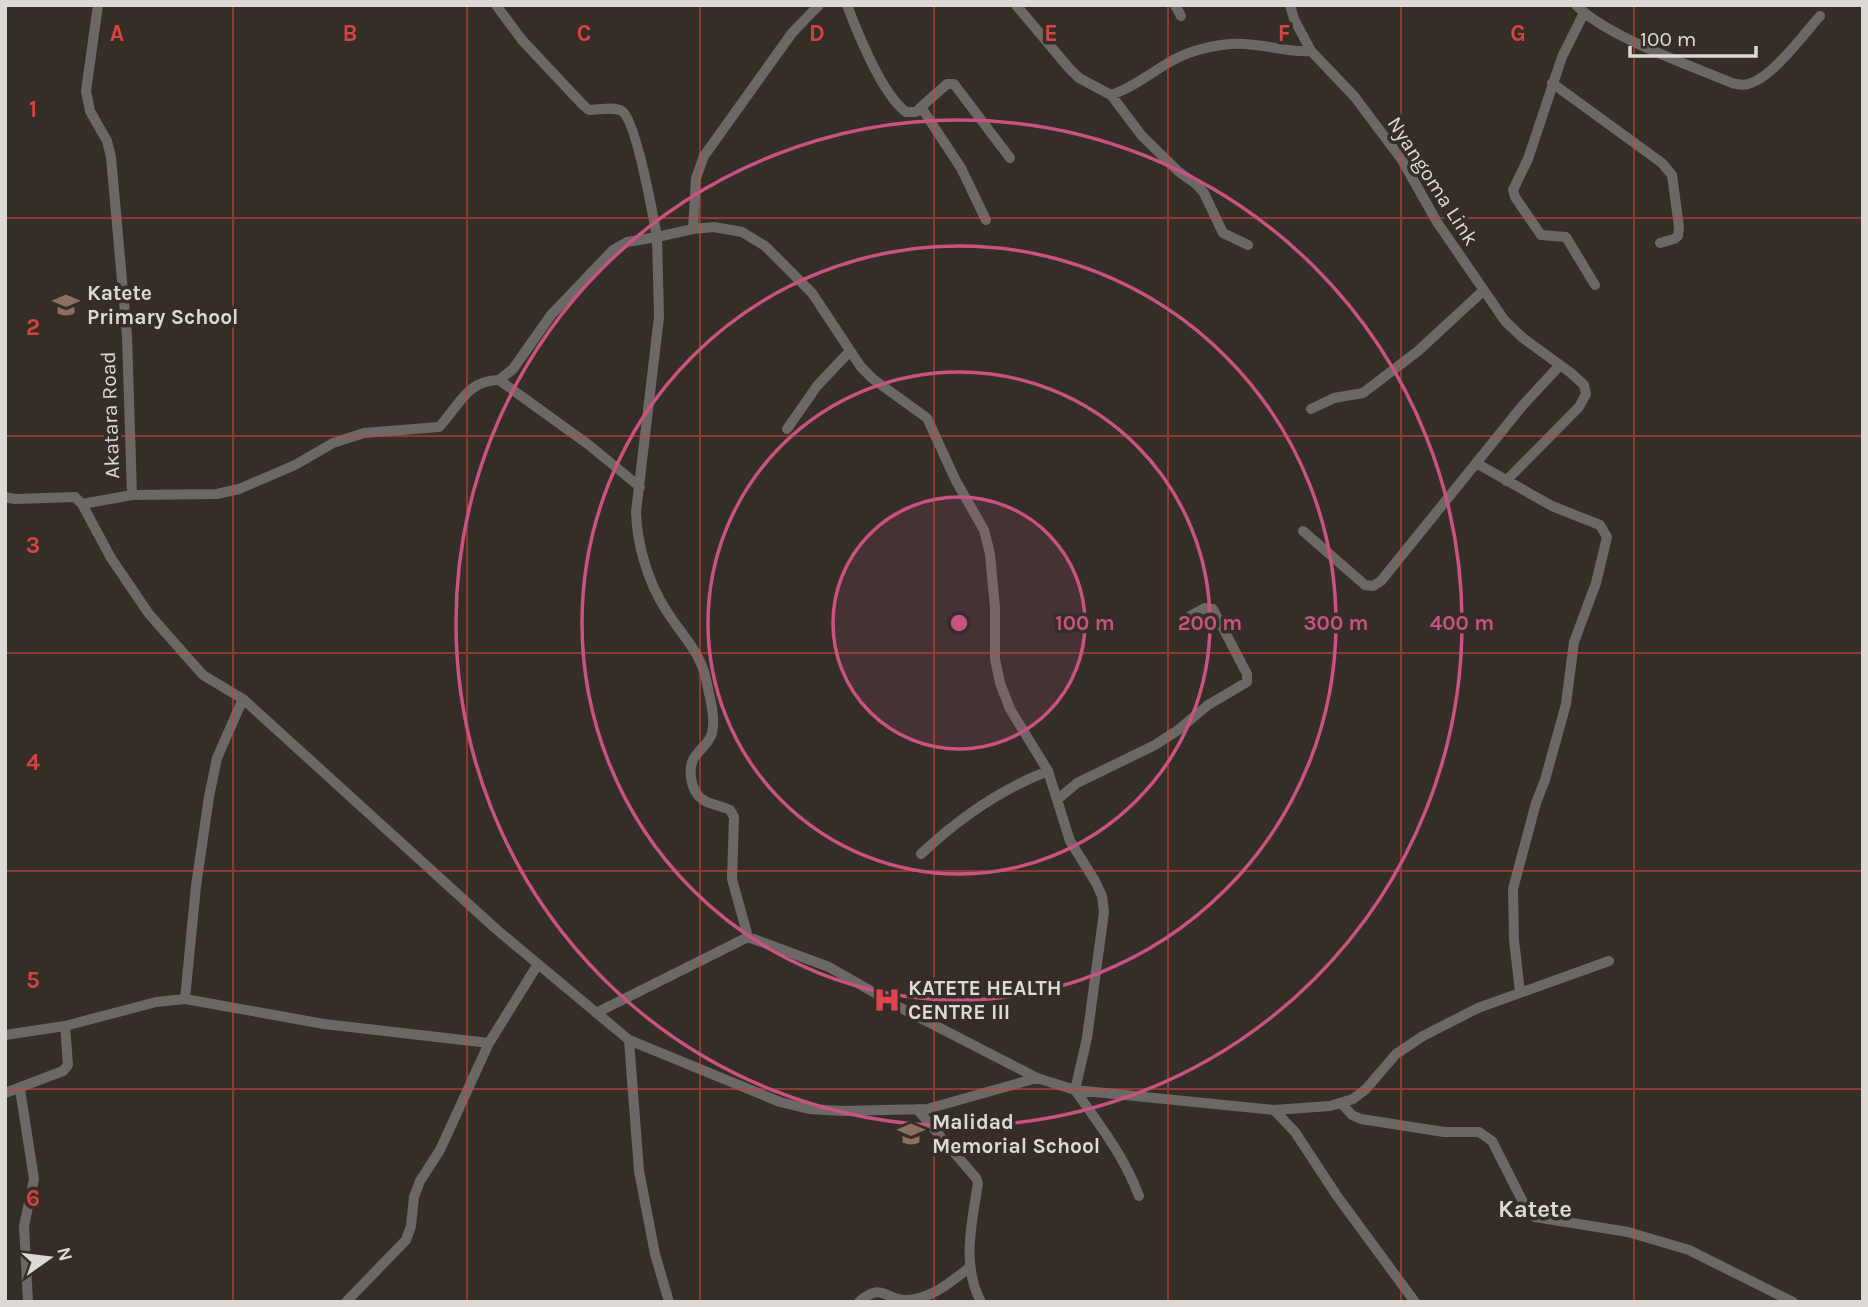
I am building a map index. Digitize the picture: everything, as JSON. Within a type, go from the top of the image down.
[{"type":"street","name":"Akatara Road","points":[[98,5],[86,91],[90,111],[107,141],[111,157],[127,336],[132,495]]},
{"type":"street","points":[[495,5],[522,40],[583,105],[589,110],[622,111],[628,120],[645,179],[657,237],[659,317],[636,525],[655,591],[699,657],[705,677],[713,726],[712,736],[695,756],[691,764],[691,774],[695,793],[704,801],[730,810],[734,817],[732,879],[748,937]]},
{"type":"street","points":[[693,229],[696,178],[704,156],[792,33],[820,5]]},
{"type":"street","points":[[847,5],[878,73],[899,106],[906,112],[916,112],[947,84],[954,84],[1010,158]]},
{"type":"street","points":[[1016,5],[1068,67],[1079,78],[1111,95],[1142,136],[1204,193],[1223,233],[1248,245]]},
{"type":"street","points":[[1175,5],[1181,16]]},
{"type":"street","name":"Nyangoma Link","points":[[1290,5],[1294,19],[1311,51],[1353,96],[1402,160],[1437,222],[1505,321],[1584,385],[1585,398],[1506,481]]},
{"type":"street","points":[[1595,285],[1566,237],[1541,234],[1513,193],[1528,159],[1552,83],[1580,9],[1625,36],[1742,85],[1763,77],[1820,16]]},
{"type":"street","points":[[1111,95],[1133,86],[1178,58],[1220,45],[1246,43],[1294,52],[1311,51]]},
{"type":"street","points":[[1552,83],[1662,163],[1672,175],[1678,236],[1660,243]]},
{"type":"street","points":[[921,107],[961,168],[986,220]]},
{"type":"street","points":[[499,380],[513,369],[551,315],[612,250],[627,242],[693,229],[714,228],[742,232],[765,246],[812,293],[849,352],[873,379],[926,418],[956,481],[984,530],[993,581],[995,659],[1000,683],[1010,709],[1048,771],[1070,841],[1102,897],[1104,912],[1087,1038],[1075,1090]]},
{"type":"street","points":[[1311,409],[1334,398],[1363,393],[1418,351],[1483,290]]},
{"type":"street","points":[[787,429],[817,386],[849,352]]},
{"type":"street","points":[[1304,531],[1365,585],[1373,586],[1381,581],[1523,405],[1560,365]]},
{"type":"street","points":[[82,504],[132,495],[190,496],[239,489],[295,465],[333,443],[364,433],[439,427],[472,387],[485,380],[499,380],[589,445],[640,487]]},
{"type":"street","points":[[1476,463],[1552,506],[1600,526],[1607,537],[1596,583],[1574,642],[1566,705],[1515,876],[1512,901],[1520,992]]},
{"type":"street","points":[[5,497],[75,497],[82,504],[111,558],[149,614],[203,675],[243,699],[496,929],[629,1040],[794,1107],[842,1111],[928,1109],[1037,1079]]},
{"type":"street","points":[[1058,799],[1077,783],[1155,745],[1208,705],[1247,682],[1247,674],[1213,610],[1205,608],[1183,620]]},
{"type":"street","points":[[185,999],[195,886],[209,797],[217,758],[243,699]]},
{"type":"street","points":[[921,854],[946,831],[996,797],[1020,782],[1048,771]]},
{"type":"street","points":[[596,1013],[748,937],[829,967],[1037,1079],[1075,1090],[1274,1110],[1342,1104],[1366,1089],[1396,1054],[1409,1044],[1478,1008],[1609,961]]},
{"type":"street","points":[[346,1302],[406,1240],[411,1226],[414,1197],[420,1181],[440,1150],[489,1043],[538,964]]},
{"type":"street","points":[[5,1035],[65,1026],[156,1002],[185,999],[324,1024],[489,1043]]},
{"type":"street","points":[[5,1093],[64,1071],[68,1065],[65,1026]]},
{"type":"street","points":[[629,1040],[639,1171],[655,1254],[669,1302]]},
{"type":"street","points":[[20,1089],[34,1179],[24,1226],[28,1302]]},
{"type":"street","points":[[1075,1090],[1110,1136],[1139,1196]]},
{"type":"street","points":[[1342,1104],[1352,1115],[1361,1119],[1444,1132],[1479,1132],[1486,1135],[1492,1141],[1524,1204],[1535,1217],[1628,1232],[1689,1250],[1793,1302]]},
{"type":"street","points":[[917,1109],[978,1183],[969,1241],[970,1267],[975,1292],[981,1302]]},
{"type":"street","points":[[1274,1110],[1295,1132],[1337,1196],[1415,1302]]},
{"type":"street","points":[[859,1302],[868,1293],[882,1291],[899,1300],[922,1297],[946,1286],[970,1267]]},
{"type":"place","name":"Katete Primary School","points":[[66,305]]},
{"type":"place","name":"KATETE HEALTH CENTRE III","points":[[887,1000]]},
{"type":"place","name":"Malidad Memorial School","points":[[911,1134]]},
{"type":"district","name":"Katete","points":[[1535,1209]]}]
